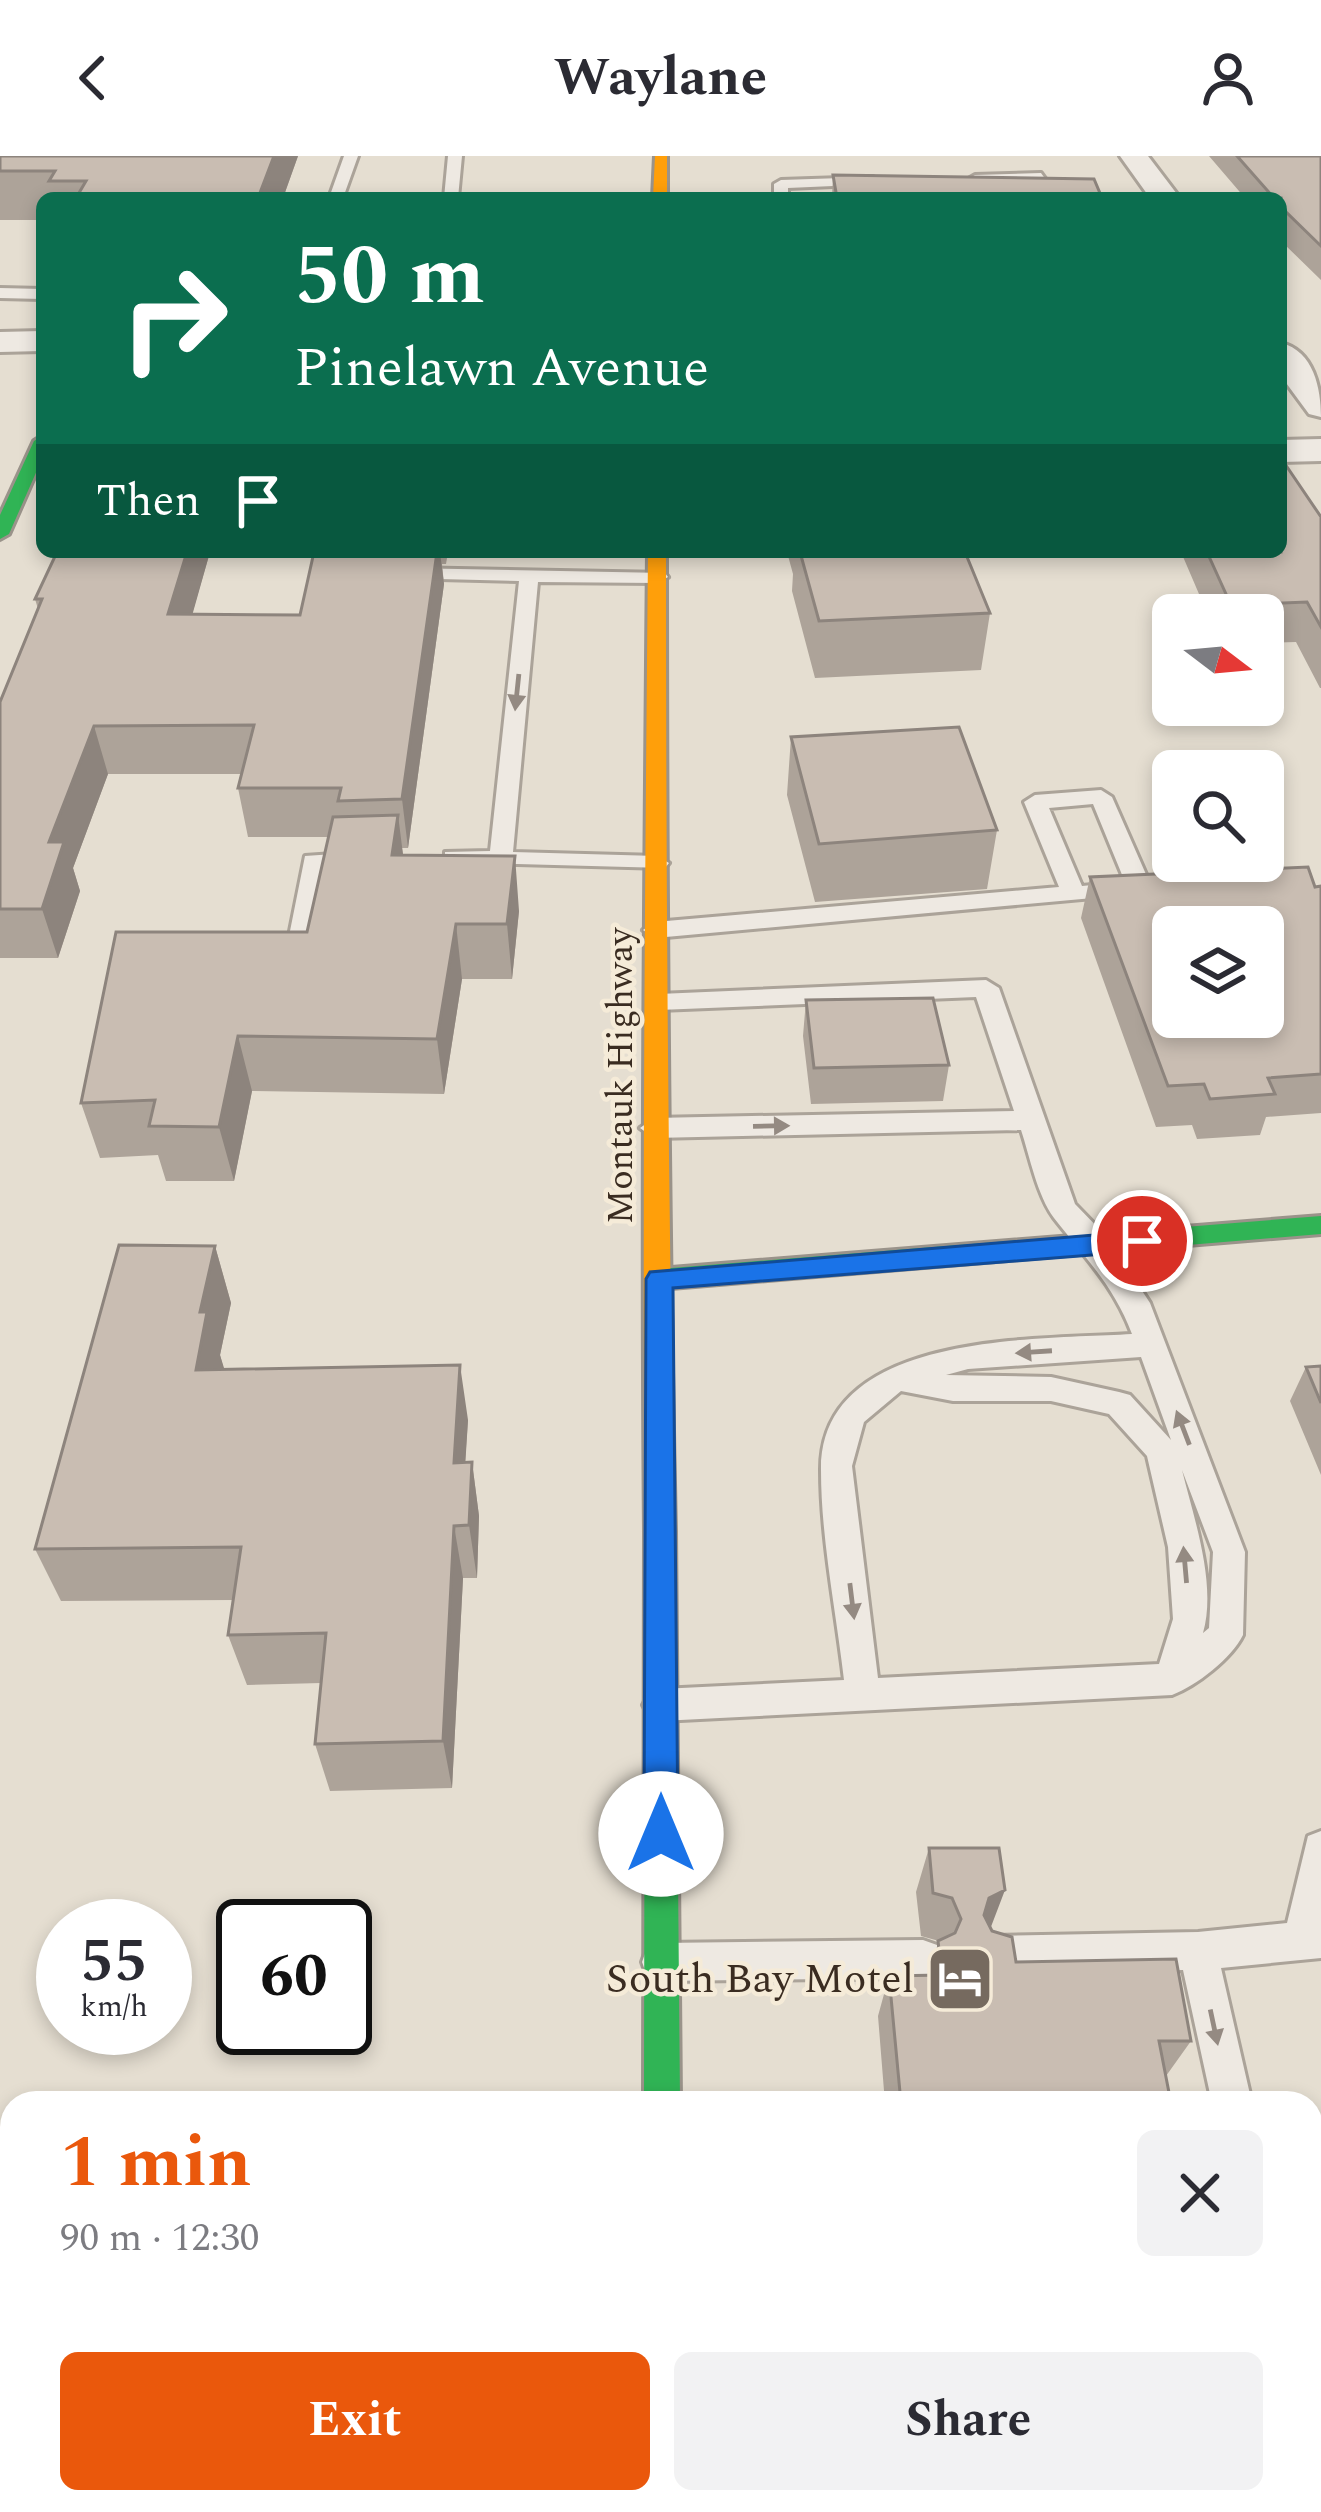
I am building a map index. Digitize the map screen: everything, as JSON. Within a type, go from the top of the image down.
[{"type":"main road","points":[[660,192],[661,156]]},
{"type":"main road","points":[[0,534],[36,454]]},
{"type":"main road","name":"Montauk Highway","points":[[657,565],[655,930],[659,1002],[654,1128],[659,1279],[662,2091]]},
{"type":"main road","points":[[659,1279],[1321,1225]]},
{"type":"street","points":[[1134,156],[1161,192]]},
{"type":"street","points":[[0,342],[36,341]]},
{"type":"street","points":[[1287,361],[1321,407]]},
{"type":"street","points":[[1287,452],[1321,449]]},
{"type":"lane","points":[[338,192],[351,156]]},
{"type":"lane","points":[[452,192],[455,156]]},
{"type":"lane","points":[[1017,156],[1041,177],[1058,184]]},
{"type":"lane","points":[[946,179],[1041,177]]},
{"type":"lane","points":[[782,192],[781,184],[899,181]]},
{"type":"lane","points":[[0,293],[36,293]]},
{"type":"lane","points":[[375,574],[529,575],[657,565]]},
{"type":"lane","points":[[501,856],[529,575]]},
{"type":"lane","points":[[655,930],[1140,888],[1101,797],[1035,802],[1073,892]]},
{"type":"lane","points":[[430,858],[657,862]]},
{"type":"lane","points":[[297,956],[313,861],[383,859]]},
{"type":"lane","points":[[659,1002],[986,988],[1063,1209],[1097,1245],[1135,1303],[1229,1552],[1226,1635],[1172,1679],[661,1706]]},
{"type":"lane","points":[[654,1128],[1031,1120]]},
{"type":"lane","points":[[863,1697],[836,1466],[850,1415],[895,1378],[968,1357],[1151,1344]]},
{"type":"lane","points":[[895,1378],[953,1389],[1051,1389],[1119,1404],[1148,1435],[1162,1451],[1184,1547],[1190,1618],[1172,1679]]},
{"type":"lane","points":[[992,1955],[1198,1951],[1312,1940],[1321,1849]]},
{"type":"lane","points":[[1198,1951],[1229,2091]]},
{"type":"lane","points":[[662,1962],[923,1959]]},
{"type":"building","points":[[0,156],[274,156],[260,192],[80,192],[86,181],[49,181],[55,171],[0,171]]},
{"type":"building","points":[[1237,156],[1321,156],[1321,246],[1287,213],[1287,192],[1269,192]]},
{"type":"building","points":[[833,175],[1094,179],[1099,192],[836,192]]},
{"type":"building","points":[[1287,467],[1321,517],[1321,627],[1307,602],[1284,603],[1284,594],[1226,594],[1210,558],[1287,558]]},
{"type":"building","points":[[54,558],[185,558],[168,614],[300,615],[313,558],[436,558],[402,799],[338,801],[341,788],[238,788],[254,725],[94,726],[49,842],[64,842],[42,909],[0,909],[0,702],[42,599],[35,599]]},
{"type":"building","points":[[802,558],[967,558],[990,613],[819,621]]},
{"type":"building","points":[[959,727],[997,830],[819,844],[791,737]]},
{"type":"building","points":[[398,815],[392,855],[515,856],[507,924],[456,924],[437,1039],[238,1036],[219,1127],[149,1126],[155,1100],[81,1103],[116,932],[307,932],[333,817]]},
{"type":"building","points":[[1308,867],[1315,887],[1321,886],[1321,1074],[1268,1078],[1275,1094],[1210,1099],[1204,1084],[1168,1086],[1090,877],[1152,874],[1152,882],[1284,882],[1284,868]]},
{"type":"building","points":[[933,998],[949,1065],[814,1068],[806,1000]]},
{"type":"building","points":[[119,1245],[215,1246],[200,1312],[207,1312],[196,1370],[460,1365],[454,1463],[472,1462],[469,1525],[454,1526],[443,1741],[315,1744],[326,1633],[228,1635],[241,1547],[35,1549]]},
{"type":"building","points":[[1321,1366],[1321,1403],[1306,1367]]},
{"type":"building","name":"South Bay Motel","points":[[929,1848],[999,1848],[1005,1890],[989,1898],[984,1915],[992,1931],[1012,1937],[1016,1962],[1176,1959],[1191,2041],[1159,2041],[1169,2091],[900,2091],[889,1976],[942,1975],[938,1941],[955,1933],[961,1919],[952,1898],[933,1893]]},
{"type":"traffic: fast","points":[[0,534],[36,454]]},
{"type":"traffic: fast","points":[[659,1279],[1321,1225]]},
{"type":"traffic: fast","points":[[660,1532],[662,2091]]},
{"type":"traffic: slow","points":[[660,192],[661,156]]},
{"type":"traffic: slow","points":[[657,558],[655,930],[659,1002],[654,1128],[660,1532]]},
{"type":"place","name":"South Bay Motel","points":[[960,1979]]},
{"type":"route","points":[[661,1834],[659,1279],[1142,1241]]}]
